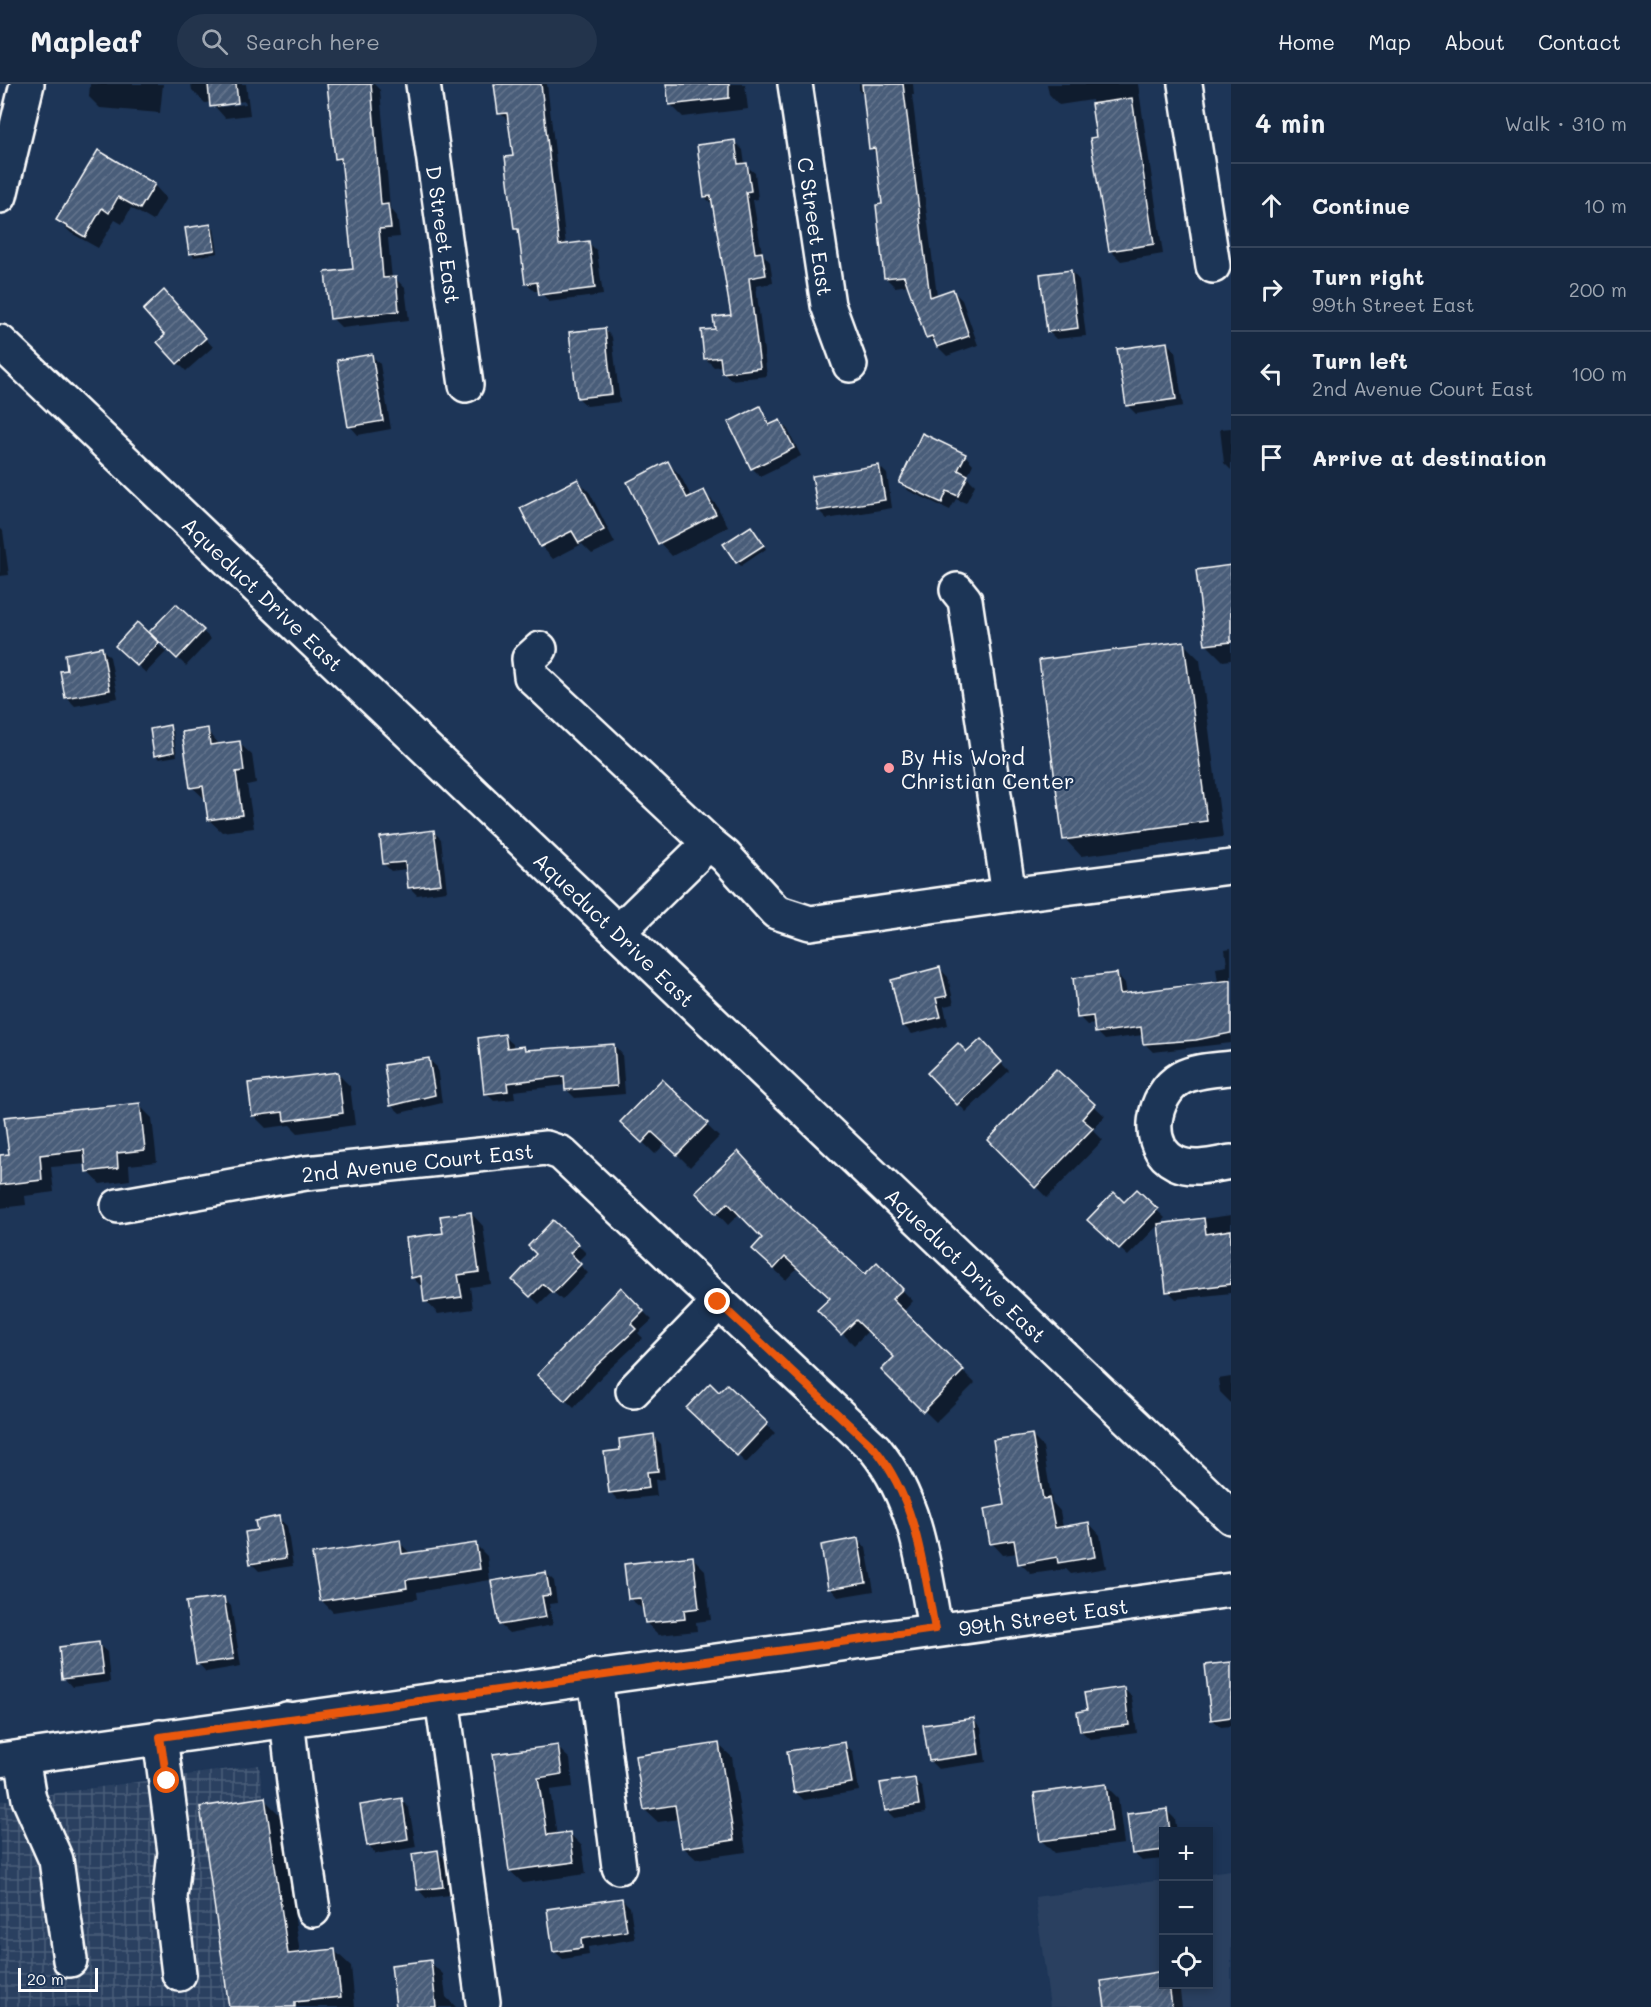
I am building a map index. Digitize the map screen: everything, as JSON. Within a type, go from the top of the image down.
[{"type":"street","points":[[0,195],[27,84]]},
{"type":"street","name":"D Street East","points":[[423,84],[466,385]]},
{"type":"street","name":"C Street East","points":[[795,84],[828,305],[850,364]]},
{"type":"street","points":[[1185,84],[1213,267]]},
{"type":"street","name":"Aqueduct Drive East","points":[[0,342],[1231,1516]]},
{"type":"street","points":[[957,590],[965,600],[1009,895]]},
{"type":"street","points":[[540,648],[529,659],[531,676],[725,856],[776,912],[810,923],[1222,865]]},
{"type":"street","points":[[618,932],[709,843]]},
{"type":"street","points":[[1231,1068],[1199,1072],[1182,1078],[1167,1090],[1156,1108],[1155,1120],[1158,1140],[1163,1152],[1174,1162],[1188,1167],[1231,1162]]},
{"type":"street","name":"2nd Avenue Court East","points":[[118,1206],[306,1173],[546,1148],[561,1154],[875,1449],[892,1471],[904,1494],[919,1542],[935,1629]]},
{"type":"street","points":[[633,1391],[718,1302]]},
{"type":"street","name":"99th Street East","points":[[11,1758],[1231,1590]]},
{"type":"street","points":[[595,1677],[619,1866]]},
{"type":"street","points":[[442,1698],[483,2002]]},
{"type":"street","points":[[287,1719],[296,1801],[313,1910]]},
{"type":"street","points":[[160,1737],[175,1852],[170,1898],[179,1974]]},
{"type":"street","points":[[11,1758],[56,1860],[70,1960]]},
{"type":"shaded area","points":[[259,1765],[292,2007],[0,2007],[0,1801]]},
{"type":"shaded area","points":[[1231,1870],[1231,2007],[1050,2007],[1035,1897],[1159,1881],[1159,1989],[1213,1989],[1213,1872]]},
{"type":"building","points":[[208,84],[236,84],[238,103],[210,107]]},
{"type":"building","points":[[327,84],[371,84],[381,205],[388,204],[391,228],[379,229],[383,278],[396,277],[399,311],[330,319],[325,272],[353,269],[341,158],[335,159]]},
{"type":"building","points":[[494,84],[541,84],[559,245],[589,241],[595,288],[539,295],[537,282],[525,284],[518,229],[514,229],[505,157],[513,156],[507,113],[498,114]]},
{"type":"building","points":[[666,84],[729,84],[729,98],[669,105]]},
{"type":"building","points":[[862,84],[903,84],[930,297],[953,289],[969,336],[937,347],[932,336],[926,338],[904,276],[884,278],[876,205],[882,204],[875,148],[869,149]]},
{"type":"building","points":[[1132,98],[1154,244],[1109,251],[1090,138],[1096,137],[1091,104]]},
{"type":"building","points":[[735,140],[738,164],[747,163],[751,191],[746,192],[755,253],[762,252],[766,275],[749,278],[760,368],[722,373],[720,357],[704,359],[701,330],[715,329],[713,317],[731,315],[711,196],[704,197],[697,145]]},
{"type":"building","points":[[98,150],[155,184],[140,209],[118,197],[109,213],[102,208],[85,237],[56,220]]},
{"type":"building","points":[[211,224],[215,250],[189,254],[185,228]]},
{"type":"building","points":[[1071,270],[1078,328],[1047,332],[1040,274]]},
{"type":"building","points":[[164,290],[206,338],[177,364],[157,342],[165,335],[143,310]]},
{"type":"building","points":[[605,328],[612,394],[577,398],[569,332]]},
{"type":"building","points":[[1167,342],[1176,399],[1126,406],[1117,349]]},
{"type":"building","points":[[372,354],[383,421],[348,427],[337,360]]},
{"type":"building","points":[[760,406],[769,425],[780,420],[794,448],[751,469],[728,422]]},
{"type":"building","points":[[922,433],[966,454],[958,470],[968,475],[958,496],[947,491],[942,503],[899,483]]},
{"type":"building","points":[[668,461],[687,498],[704,490],[716,514],[658,544],[627,482]]},
{"type":"building","points":[[879,465],[885,500],[818,511],[812,476]]},
{"type":"building","points":[[578,479],[604,530],[579,543],[572,531],[540,547],[520,508]]},
{"type":"building","points":[[751,526],[764,545],[736,563],[723,544]]},
{"type":"building","points":[[1231,565],[1231,642],[1205,645],[1196,570]]},
{"type":"building","points":[[176,604],[204,630],[177,659],[149,632]]},
{"type":"building","points":[[137,622],[159,643],[137,666],[115,646]]},
{"type":"building","points":[[1184,641],[1207,821],[1063,840],[1039,660]]},
{"type":"building","points":[[102,647],[110,690],[65,698],[60,671],[67,670],[65,654]]},
{"type":"building","points":[[170,725],[174,752],[154,756],[150,729]]},
{"type":"building","points":[[208,728],[210,745],[240,741],[244,771],[236,772],[242,815],[208,820],[203,786],[190,788],[182,732]]},
{"type":"building","points":[[434,830],[441,884],[408,888],[405,862],[383,864],[380,837]]},
{"type":"building","points":[[940,967],[947,996],[936,998],[941,1017],[902,1026],[891,980]]},
{"type":"building","points":[[1117,973],[1120,994],[1231,980],[1231,1033],[1196,1040],[1143,1044],[1141,1027],[1095,1033],[1093,1016],[1077,1018],[1073,978]]},
{"type":"building","points":[[505,1034],[507,1048],[524,1046],[525,1050],[614,1044],[617,1086],[565,1090],[564,1076],[507,1083],[508,1091],[484,1094],[478,1038]]},
{"type":"building","points":[[981,1039],[1002,1062],[957,1105],[927,1073],[958,1043],[967,1052]]},
{"type":"building","points":[[429,1058],[435,1095],[390,1106],[384,1065]]},
{"type":"building","points":[[1056,1069],[1095,1104],[1082,1119],[1093,1128],[1035,1188],[988,1140]]},
{"type":"building","points":[[338,1072],[343,1113],[284,1121],[283,1112],[252,1116],[248,1083]]},
{"type":"building","points":[[662,1079],[708,1123],[677,1155],[652,1132],[642,1143],[620,1122]]},
{"type":"building","points":[[140,1103],[145,1150],[117,1153],[118,1168],[86,1172],[84,1150],[40,1155],[42,1180],[0,1185],[0,1155],[9,1154],[4,1117]]},
{"type":"building","points":[[738,1151],[778,1195],[865,1274],[877,1262],[903,1289],[892,1299],[964,1370],[923,1412],[881,1370],[894,1357],[856,1320],[841,1335],[817,1310],[830,1298],[785,1257],[774,1269],[752,1249],[762,1238],[728,1203],[716,1214],[695,1192]]},
{"type":"building","points":[[1137,1189],[1158,1209],[1119,1249],[1087,1220],[1114,1192],[1124,1202]]},
{"type":"building","points":[[471,1212],[479,1272],[458,1275],[462,1297],[424,1302],[421,1276],[411,1278],[406,1238],[443,1233],[440,1216]]},
{"type":"building","points":[[1204,1218],[1206,1234],[1231,1230],[1231,1284],[1166,1292],[1158,1224]]},
{"type":"building","points":[[553,1220],[579,1244],[570,1253],[581,1264],[553,1293],[543,1284],[530,1297],[512,1280],[536,1254],[528,1246]]},
{"type":"building","points":[[621,1287],[644,1311],[631,1324],[636,1329],[594,1368],[565,1401],[537,1375]]},
{"type":"building","points":[[710,1383],[719,1392],[727,1384],[768,1423],[737,1456],[686,1408]]},
{"type":"building","points":[[654,1434],[658,1471],[647,1472],[649,1488],[609,1493],[604,1452],[620,1450],[619,1439]]},
{"type":"building","points":[[1032,1434],[1043,1499],[1049,1498],[1055,1528],[1089,1522],[1095,1557],[1058,1563],[1057,1557],[1018,1564],[1014,1540],[990,1544],[984,1509],[1004,1505],[993,1440]]},
{"type":"building","points":[[279,1516],[286,1558],[250,1564],[245,1532],[257,1530],[255,1521]]},
{"type":"building","points":[[858,1538],[866,1583],[828,1589],[821,1545]]},
{"type":"building","points":[[400,1540],[402,1554],[476,1543],[480,1569],[406,1580],[407,1588],[320,1601],[312,1554]]},
{"type":"building","points":[[693,1556],[699,1608],[684,1610],[685,1619],[645,1623],[641,1598],[628,1599],[624,1564]]},
{"type":"building","points":[[546,1572],[550,1595],[542,1596],[546,1617],[499,1625],[491,1581]]},
{"type":"building","points":[[224,1597],[234,1659],[196,1664],[186,1602]]},
{"type":"building","points":[[99,1642],[103,1674],[62,1679],[59,1647]]},
{"type":"building","points":[[1231,1662],[1231,1717],[1211,1720],[1205,1665]]},
{"type":"building","points":[[1124,1687],[1129,1725],[1080,1731],[1077,1712],[1087,1710],[1084,1693]]},
{"type":"building","points":[[974,1718],[979,1754],[929,1761],[923,1725]]},
{"type":"building","points":[[845,1742],[852,1783],[794,1793],[787,1751]]},
{"type":"building","points":[[719,1743],[734,1840],[682,1848],[675,1805],[644,1810],[635,1756]]},
{"type":"building","points":[[558,1745],[562,1774],[538,1778],[547,1835],[570,1832],[574,1862],[509,1871],[493,1754]]},
{"type":"building","points":[[915,1778],[919,1805],[885,1811],[880,1783]]},
{"type":"building","points":[[1106,1784],[1112,1832],[1040,1841],[1034,1793]]},
{"type":"building","points":[[265,1797],[288,1954],[335,1949],[341,1997],[295,2002],[295,2007],[229,2007],[200,1807]]},
{"type":"building","points":[[402,1798],[408,1839],[367,1846],[360,1805]]},
{"type":"building","points":[[1167,1809],[1169,1827],[1159,1827],[1159,1851],[1132,1854],[1127,1814]]},
{"type":"building","points":[[438,1850],[443,1887],[417,1890],[412,1854]]},
{"type":"building","points":[[622,1898],[627,1931],[581,1939],[582,1948],[553,1952],[547,1909]]},
{"type":"building","points":[[431,1960],[436,2007],[396,2007],[391,1965]]},
{"type":"building","points":[[1159,1972],[1159,1989],[1170,1989],[1172,2007],[1105,2007],[1101,1981]]},
{"type":"place","name":"By His Word Christian Center","points":[[889,768]]},
{"type":"route","points":[[167,1781],[160,1737],[935,1629],[919,1542],[904,1494],[892,1471],[875,1449],[718,1302]]}]
